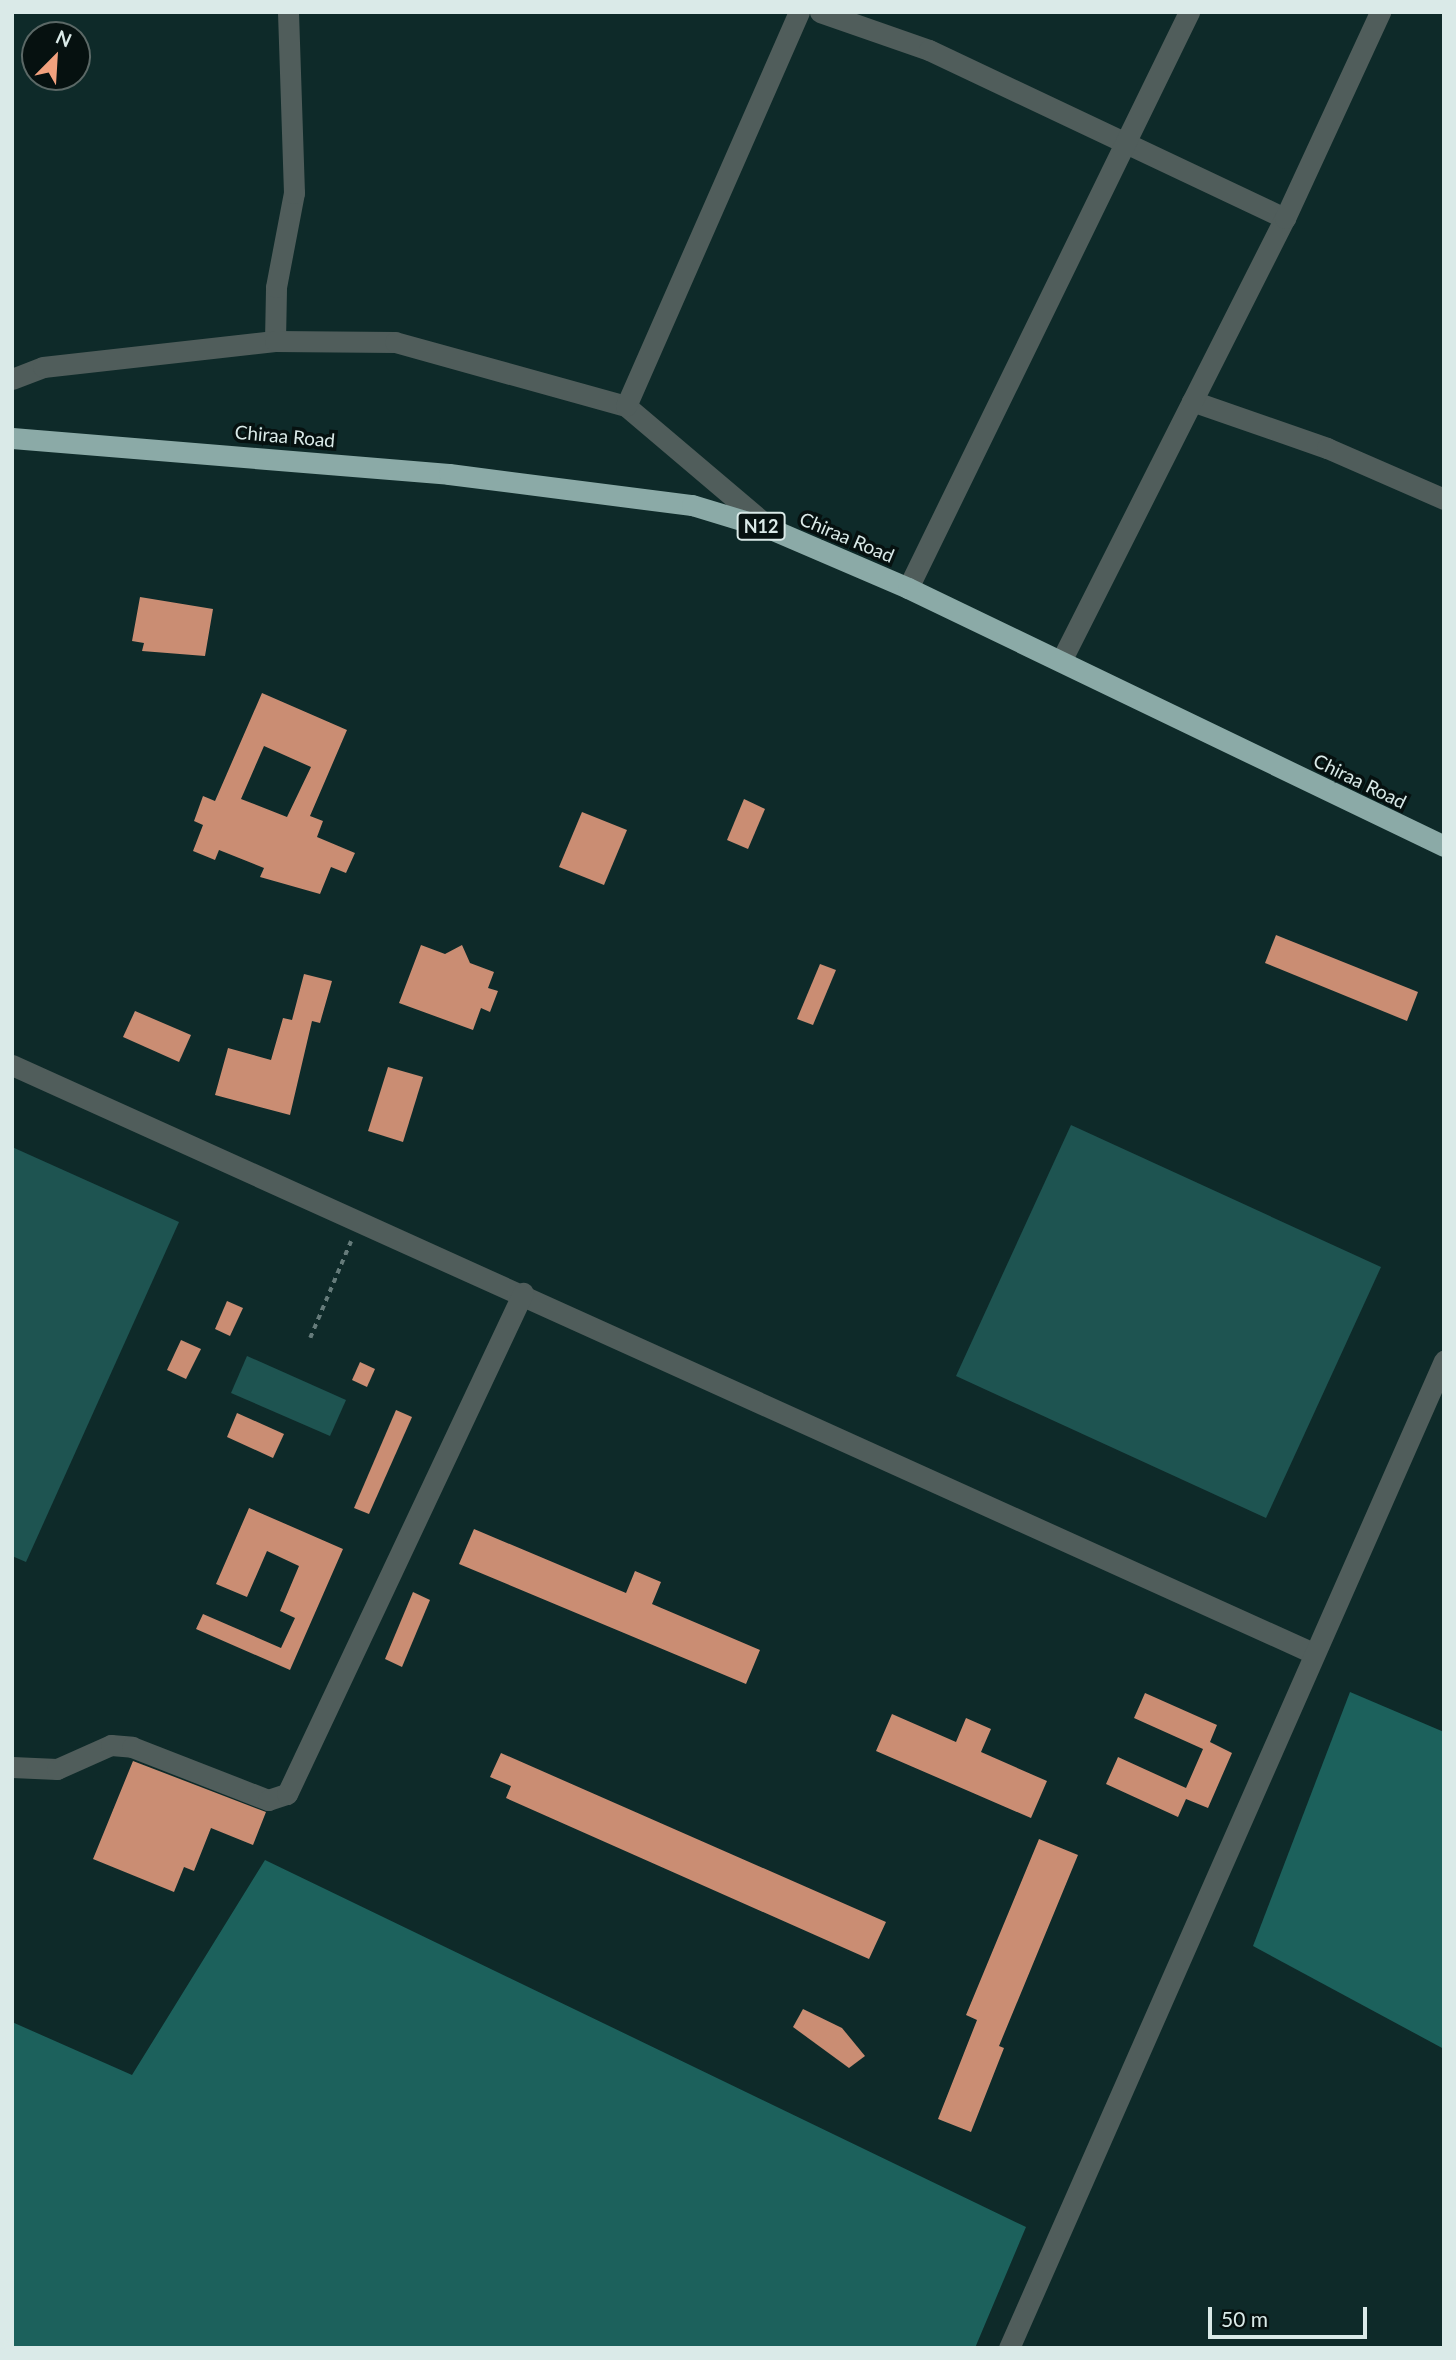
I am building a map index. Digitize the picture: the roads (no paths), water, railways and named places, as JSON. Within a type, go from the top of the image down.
[{"type":"highway","name":"Chiraa Road","points":[[12,438],[449,474],[692,505],[771,529],[908,588],[1444,846]]},
{"type":"street","points":[[275,341],[276,287],[294,193],[288,12]]},
{"type":"street","points":[[626,406],[799,12]]},
{"type":"street","points":[[820,12],[929,50],[1127,141],[1284,218]]},
{"type":"street","points":[[908,588],[1189,12]]},
{"type":"street","points":[[1061,661],[1284,218],[1380,12]]},
{"type":"street","points":[[12,379],[43,367],[275,341],[395,342],[626,406],[771,529]]},
{"type":"street","points":[[1192,401],[1327,448],[1444,499]]},
{"type":"street","points":[[12,1065],[523,1293],[1313,1653]]},
{"type":"street","points":[[12,1767],[57,1769],[111,1745],[132,1747],[268,1800],[287,1794],[523,1293]]},
{"type":"street","points":[[1011,2347],[1313,1653],[1444,1361]]}]
